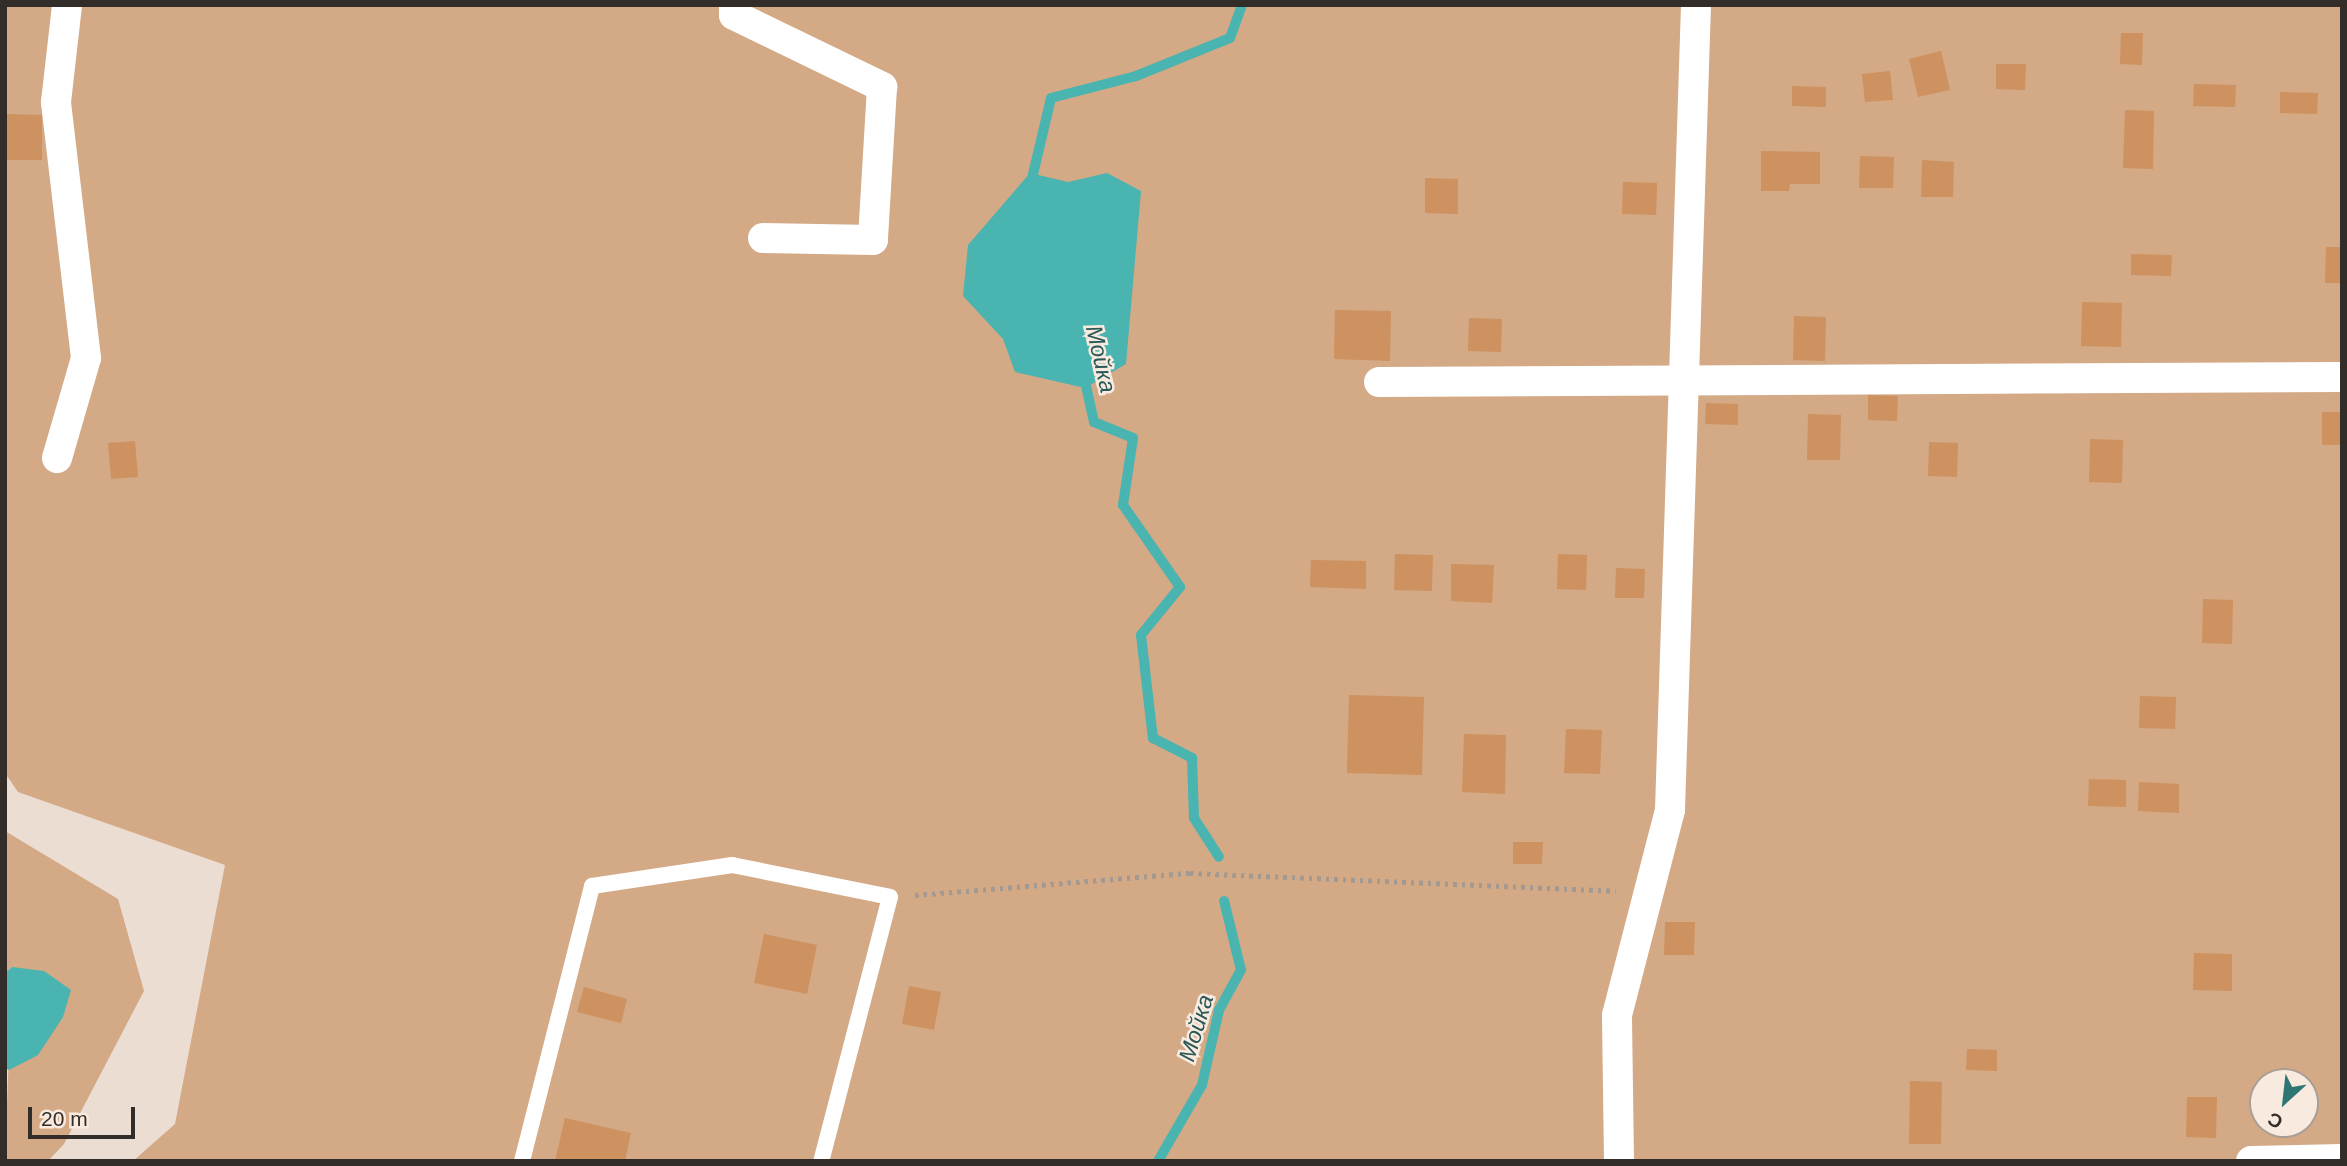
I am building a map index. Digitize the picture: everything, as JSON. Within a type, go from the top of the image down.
[{"type":"street","points":[[57,458],[86,358],[56,102],[67,5]]},
{"type":"street","points":[[734,5],[734,15],[882,87],[873,240],[763,238]]},
{"type":"street","points":[[1619,1161],[1617,1015],[1670,810],[1687,382],[1696,5]]},
{"type":"street","points":[[1379,382],[2342,377]]},
{"type":"street","points":[[2251,1161],[2342,1159]]},
{"type":"lane","points":[[522,1161],[592,886],[732,865],[890,897],[821,1161]]},
{"type":"path","points":[[890,897],[1190,873],[1649,892]]},
{"type":"shaded area","points":[[5,5],[2342,5],[2342,1161],[133,1161],[175,1124],[225,865],[18,792],[5,773]]},
{"type":"shaded area","points":[[5,831],[118,899],[144,991],[64,1144],[48,1161],[5,1161],[12,967],[5,973]]},
{"type":"water","points":[[1030,173],[1068,182],[1107,173],[1141,191],[1126,364],[1085,388],[1015,372],[1003,339],[963,296],[968,245]]},
{"type":"water","points":[[12,967],[44,971],[71,990],[63,1017],[38,1055],[9,1070],[5,1068],[5,973]]},
{"type":"building","points":[[2121,33],[2143,33],[2142,65],[2120,64]]},
{"type":"building","points":[[1941,51],[1950,90],[1918,97],[1909,59]]},
{"type":"building","points":[[1996,64],[2026,64],[2025,90],[1996,89]]},
{"type":"building","points":[[1890,71],[1893,100],[1865,102],[1862,74]]},
{"type":"building","points":[[2194,84],[2236,85],[2235,107],[2193,106]]},
{"type":"building","points":[[1792,86],[1826,87],[1826,107],[1792,106]]},
{"type":"building","points":[[2280,92],[2318,93],[2317,114],[2280,113]]},
{"type":"building","points":[[2125,110],[2154,111],[2153,169],[2123,168]]},
{"type":"building","points":[[5,114],[42,115],[42,160],[5,160]]},
{"type":"building","points":[[1761,151],[1820,152],[1820,184],[1790,184],[1789,191],[1761,191]]},
{"type":"building","points":[[1860,156],[1894,157],[1893,188],[1859,188]]},
{"type":"building","points":[[1922,160],[1954,162],[1953,197],[1921,197]]},
{"type":"building","points":[[1425,178],[1458,179],[1458,214],[1425,213]]},
{"type":"building","points":[[1623,182],[1657,183],[1656,215],[1622,214]]},
{"type":"building","points":[[2326,247],[2342,247],[2342,283],[2325,283]]},
{"type":"building","points":[[2131,254],[2172,255],[2171,276],[2131,275]]},
{"type":"building","points":[[2082,302],[2122,303],[2121,347],[2081,346]]},
{"type":"building","points":[[1335,310],[1391,311],[1390,361],[1334,359]]},
{"type":"building","points":[[1794,316],[1826,317],[1825,361],[1793,360]]},
{"type":"building","points":[[1469,318],[1502,319],[1501,352],[1468,351]]},
{"type":"building","points":[[1868,395],[1898,396],[1897,421],[1868,420]]},
{"type":"building","points":[[1706,403],[1738,404],[1738,425],[1705,424]]},
{"type":"building","points":[[2322,412],[2342,412],[2342,445],[2322,445]]},
{"type":"building","points":[[1808,414],[1841,415],[1840,460],[1807,460]]},
{"type":"building","points":[[2090,439],[2123,440],[2122,483],[2089,482]]},
{"type":"building","points":[[135,441],[138,477],[111,479],[108,443]]},
{"type":"building","points":[[1929,442],[1958,443],[1957,477],[1928,476]]},
{"type":"building","points":[[1395,554],[1433,555],[1432,591],[1394,590]]},
{"type":"building","points":[[1558,554],[1587,555],[1586,590],[1557,589]]},
{"type":"building","points":[[1311,560],[1366,561],[1366,589],[1310,587]]},
{"type":"building","points":[[1451,564],[1494,565],[1492,603],[1451,601]]},
{"type":"building","points":[[1616,568],[1645,569],[1644,598],[1615,598]]},
{"type":"building","points":[[2203,599],[2233,600],[2232,644],[2202,643]]},
{"type":"building","points":[[1349,695],[1424,697],[1422,775],[1347,773]]},
{"type":"building","points":[[2140,696],[2176,697],[2175,729],[2139,728]]},
{"type":"building","points":[[1566,729],[1602,730],[1600,774],[1564,773]]},
{"type":"building","points":[[1464,734],[1506,735],[1505,794],[1462,792]]},
{"type":"building","points":[[2089,779],[2126,780],[2126,807],[2088,806]]},
{"type":"building","points":[[2139,782],[2179,784],[2179,813],[2138,811]]},
{"type":"building","points":[[1513,842],[1543,842],[1542,864],[1513,864]]},
{"type":"building","points":[[1665,922],[1695,922],[1694,955],[1664,955]]},
{"type":"building","points":[[764,934],[817,945],[807,994],[754,983]]},
{"type":"building","points":[[2194,953],[2232,954],[2232,991],[2193,990]]},
{"type":"building","points":[[909,986],[941,992],[934,1030],[902,1024]]},
{"type":"building","points":[[584,987],[627,999],[621,1023],[577,1012]]},
{"type":"building","points":[[1967,1049],[1997,1050],[1997,1071],[1966,1070]]},
{"type":"building","points":[[1910,1081],[1942,1082],[1941,1144],[1909,1144]]},
{"type":"building","points":[[2187,1097],[2217,1097],[2216,1138],[2186,1137]]},
{"type":"building","points":[[565,1118],[631,1133],[625,1161],[555,1161]]},
{"type":"waterway","name":"Мойка","points":[[1030,187],[1051,98],[1136,76],[1230,38],[1242,5]]},
{"type":"waterway","name":"Мойка","points":[[1084,377],[1094,422],[1133,438],[1123,505],[1180,587],[1141,635],[1153,738],[1192,758],[1194,818],[1219,857]]},
{"type":"waterway","name":"Мойка","points":[[1158,1161],[1202,1085],[1219,1010],[1241,970],[1224,901]]}]
